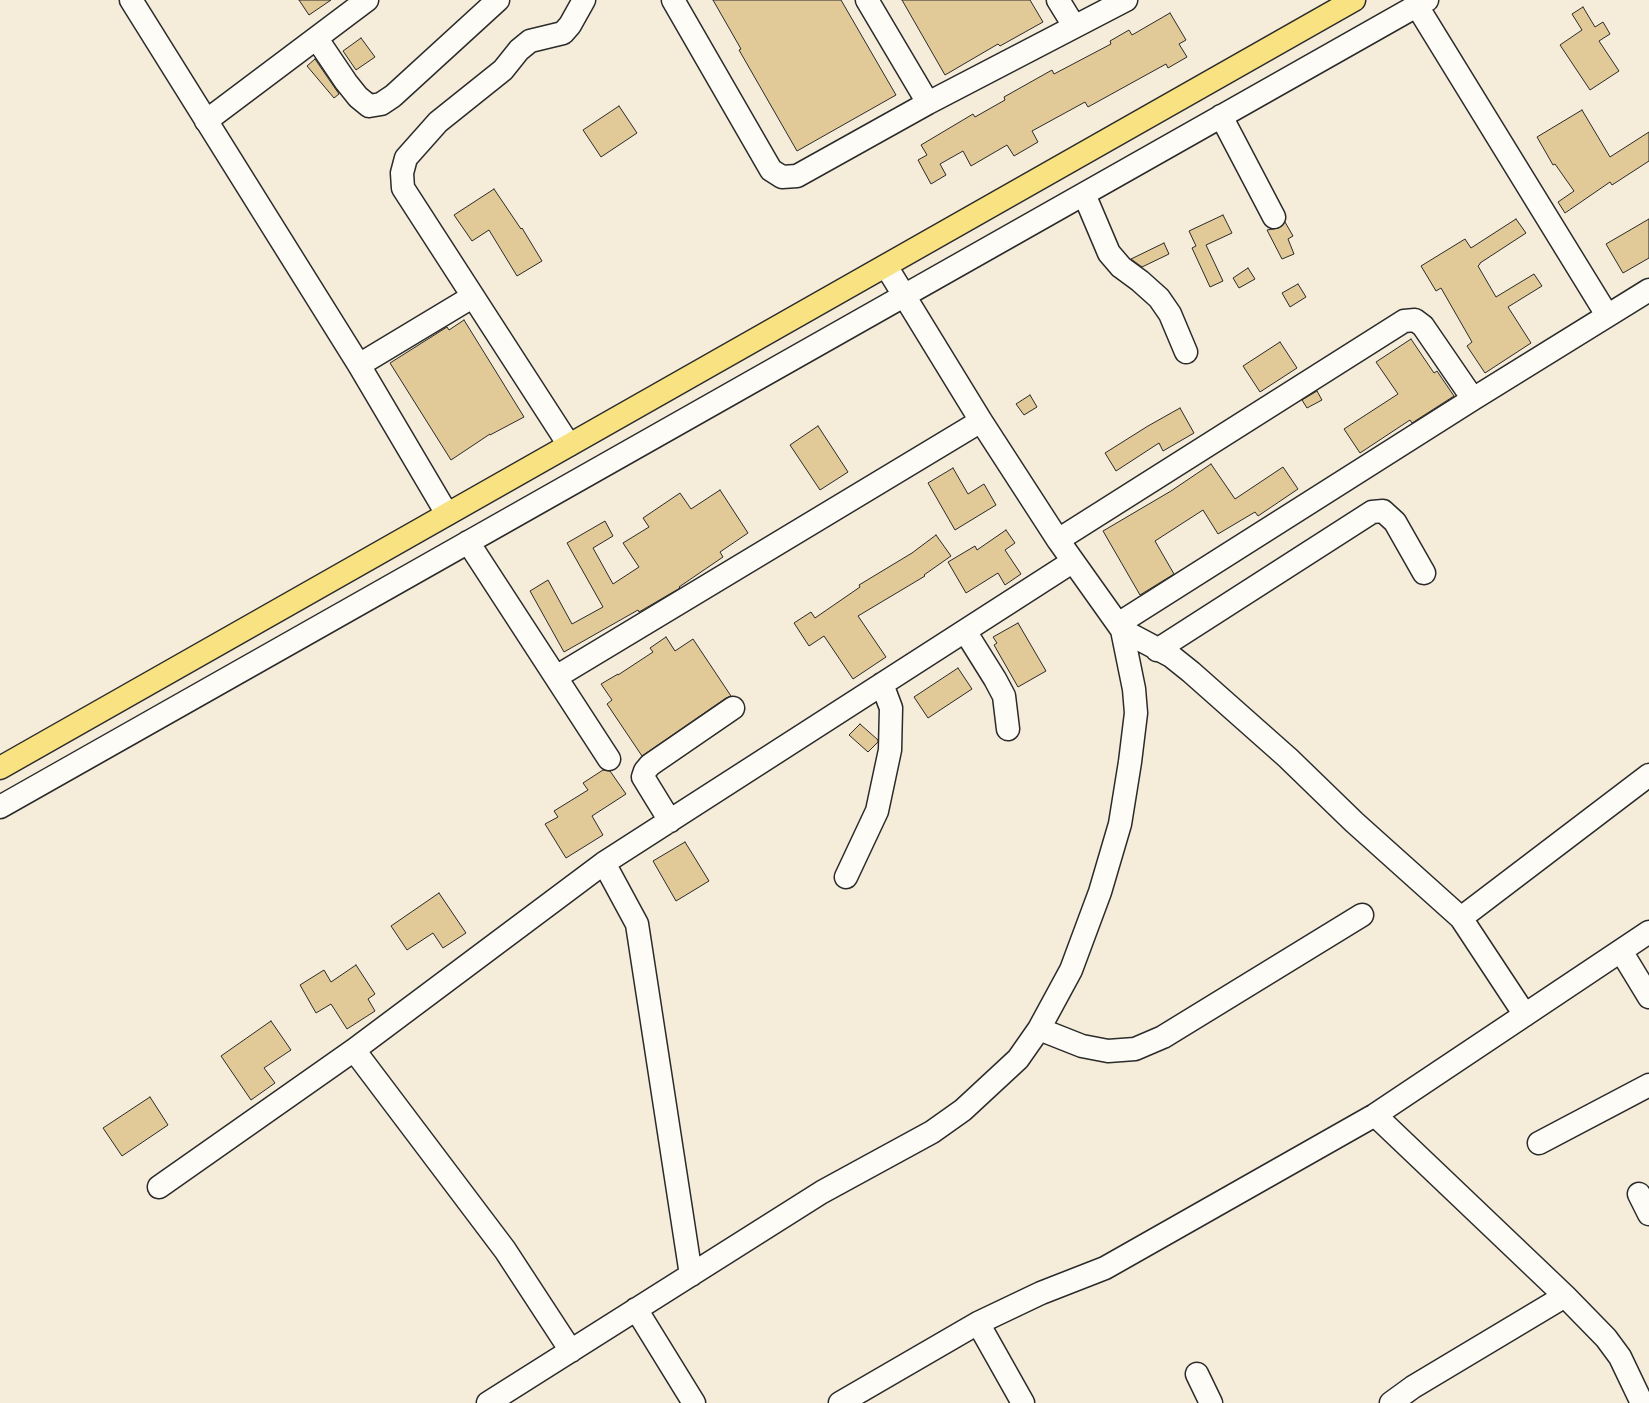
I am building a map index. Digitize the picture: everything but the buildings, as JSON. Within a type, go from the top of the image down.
[{"type":"main road","points":[[0,768],[1354,0]]},
{"type":"street","points":[[131,0],[359,365],[447,514]]},
{"type":"street","points":[[206,121],[367,0]]},
{"type":"street","points":[[317,39],[358,97],[369,106],[381,104],[393,96],[498,0]]},
{"type":"street","points":[[569,445],[403,188],[402,173],[406,158],[438,122],[503,70],[519,50],[530,41],[563,33],[570,25],[584,0]]},
{"type":"street","points":[[673,0],[771,170],[782,177],[797,176],[928,103],[1126,0]]},
{"type":"street","points":[[867,0],[928,103]]},
{"type":"street","points":[[1058,0],[1074,26]]},
{"type":"street","points":[[0,807],[1422,3],[1607,315]]},
{"type":"street","points":[[1221,116],[1274,216]]},
{"type":"street","points":[[1084,194],[1109,253],[1120,267],[1140,281],[1159,298],[1170,314],[1186,352]]},
{"type":"street","points":[[886,266],[981,420],[1072,562],[1120,627],[1157,650],[1171,656],[1191,672],[1288,758],[1354,822],[1461,918],[1525,1015]]},
{"type":"street","points":[[1120,627],[1472,399],[1649,290]]},
{"type":"street","points":[[359,365],[472,297]]},
{"type":"street","points":[[1058,540],[1404,321],[1415,320],[1423,326],[1472,399]]},
{"type":"street","points":[[556,677],[981,420]]},
{"type":"street","points":[[1157,650],[1372,512],[1383,511],[1395,522],[1424,573]]},
{"type":"street","points":[[468,542],[610,759]]},
{"type":"street","points":[[158,1187],[354,1050],[604,863],[1072,562]]},
{"type":"street","points":[[488,1403],[822,1192],[932,1132],[963,1110],[1018,1059],[1039,1029],[1071,970],[1100,892],[1120,824],[1136,713],[1134,689],[1120,627]]},
{"type":"street","points":[[965,631],[1004,696],[1008,729]]},
{"type":"street","points":[[846,877],[877,811],[890,750],[890,708],[882,684]]},
{"type":"street","points":[[670,820],[643,778],[646,771],[650,765],[733,708]]},
{"type":"street","points":[[1461,918],[1649,775]]},
{"type":"street","points":[[604,863],[637,924],[691,1275]]},
{"type":"street","points":[[1039,1029],[1082,1046],[1108,1051],[1135,1049],[1164,1037],[1362,915]]},
{"type":"street","points":[[841,1403],[978,1323],[1040,1294],[1105,1268],[1375,1115],[1649,932]]},
{"type":"street","points":[[1621,951],[1649,997]]},
{"type":"street","points":[[354,1050],[505,1250],[571,1351]]},
{"type":"street","points":[[1539,1144],[1649,1085]]},
{"type":"street","points":[[1375,1115],[1565,1296],[1606,1338],[1620,1357],[1630,1375],[1642,1403]]},
{"type":"street","points":[[1640,1194],[1649,1214]]},
{"type":"street","points":[[1391,1403],[1413,1387],[1565,1296]]},
{"type":"street","points":[[636,1309],[694,1403]]},
{"type":"street","points":[[978,1323],[1024,1403]]},
{"type":"street","points":[[1197,1374],[1211,1403]]}]
